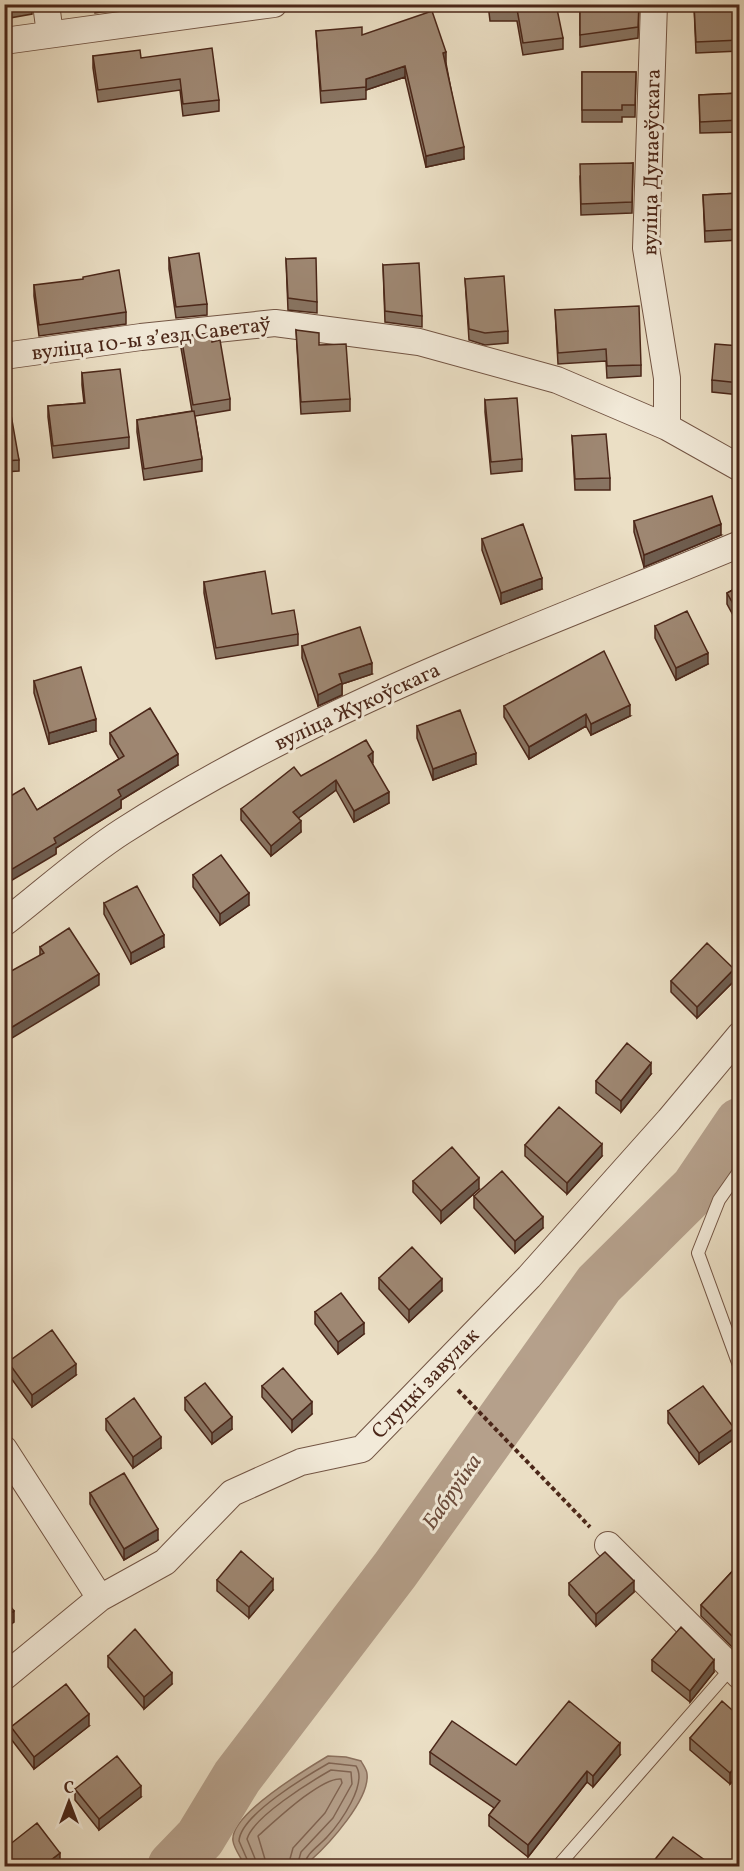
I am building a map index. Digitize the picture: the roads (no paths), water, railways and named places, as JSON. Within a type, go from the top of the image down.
[{"type":"street","points":[[46,4],[50,34]]},
{"type":"street","points":[[4,41],[274,4]]},
{"type":"street","name":"вуліца Дунаеўскага","points":[[654,4],[646,248],[667,378],[667,427]]},
{"type":"street","name":"вуліца 10-ы зʼезд Саветаў","points":[[4,356],[141,337],[275,323],[419,342],[557,380],[667,427],[740,468]]},
{"type":"street","name":"вуліца Жукоўскага","points":[[4,923],[121,832],[250,755],[388,689],[740,544]]},
{"type":"street","name":"Слуцкі завулак","points":[[4,1677],[100,1598],[165,1562],[232,1492],[301,1462],[362,1449],[529,1276],[646,1146],[740,1035]]},
{"type":"street","points":[[4,1449],[100,1598]]},
{"type":"street","points":[[608,1545],[736,1668]]},
{"type":"lane","points":[[740,1170],[719,1200],[698,1253],[740,1368]]},
{"type":"lane","points":[[558,1866],[736,1668]]},
{"type":"water","points":[[328,1756],[361,1761],[367,1772],[362,1796],[347,1820],[311,1860],[310,1866],[245,1866],[233,1841],[235,1830],[243,1818],[272,1793]]},
{"type":"waterway","name":"Бабруйка","points":[[173,1866],[200,1838],[237,1777],[395,1570],[599,1284],[696,1188],[740,1123]]}]
